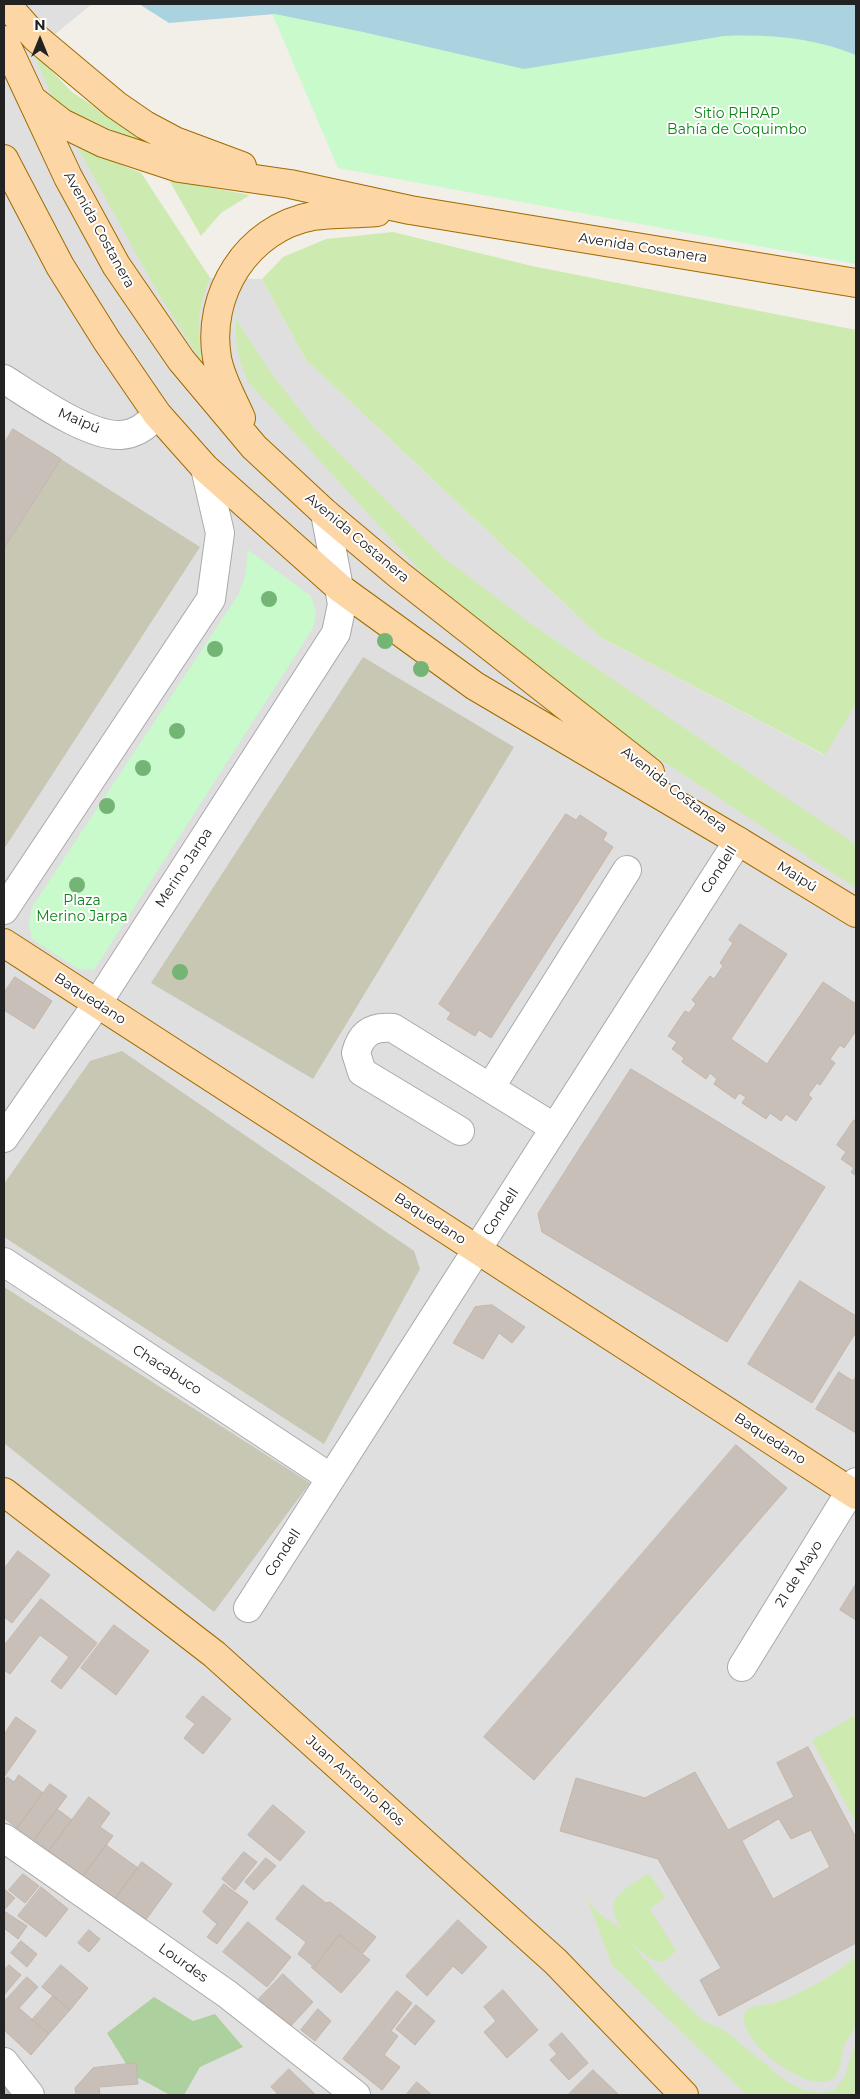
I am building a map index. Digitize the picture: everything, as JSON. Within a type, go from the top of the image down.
[{"type":"main road","name":"Avenida Costanera","points":[[6,4],[36,38],[116,105],[144,125],[175,141],[290,184]]},
{"type":"main road","name":"Avenida Costanera","points":[[4,40],[68,177],[116,265],[181,360],[254,447],[324,513],[496,652],[738,841]]},
{"type":"main road","name":"Avenida Costanera","points":[[4,81],[62,123],[103,143],[179,168],[290,184],[410,210],[856,283]]},
{"type":"main road","name":"Avenida Costanera","points":[[4,159],[60,266],[107,341],[157,414],[205,468],[341,589],[475,686],[738,841]]},
{"type":"main road","points":[[254,447],[223,380],[217,360],[216,318],[221,296],[229,277],[256,244],[273,231],[292,222],[312,216],[410,210]]},
{"type":"main road","name":"Avenida Costanera","points":[[760,268],[856,295]]},
{"type":"main road","name":"Maipú","points":[[738,841],[856,913]]},
{"type":"main road","name":"Baquedano","points":[[4,943],[477,1249],[854,1489]]},
{"type":"main road","name":"Juan Antonio Ríos","points":[[4,1492],[221,1661],[556,1962],[684,2095]]},
{"type":"street","name":"Maipú","points":[[4,379],[58,413],[109,434],[132,433],[142,428],[157,414]]},
{"type":"street","points":[[4,910],[211,599],[220,533],[205,468]]},
{"type":"street","name":"Merino Jarpa","points":[[4,1138],[97,1004],[336,633],[342,604],[341,589],[324,513]]},
{"type":"street","name":"Condell","points":[[248,1608],[738,841]]},
{"type":"street","points":[[490,1088],[627,870]]},
{"type":"street","points":[[460,1131],[362,1072],[356,1053],[364,1035],[373,1029],[393,1028],[555,1128]]},
{"type":"street","name":"Chacabuco","points":[[4,1262],[331,1478]]},
{"type":"street","name":"21 de Mayo","points":[[742,1667],[854,1489]]},
{"type":"street","name":"Lourdes","points":[[4,1838],[227,1994],[356,2095]]},
{"type":"street","points":[[4,2062],[30,2095]]},
{"type":"shaded area","points":[[4,4],[92,4],[33,52],[74,143],[141,173],[210,278],[262,279],[306,360],[600,637],[824,755],[856,704],[856,2095],[4,2095]]},
{"type":"shaded area","points":[[61,459],[200,547],[4,849],[4,548]]},
{"type":"shaded area","points":[[363,657],[514,747],[313,1079],[151,983]]},
{"type":"shaded area","points":[[122,1051],[414,1251],[420,1269],[324,1444],[4,1237],[4,1184],[90,1061]]},
{"type":"shaded area","points":[[4,1287],[310,1483],[214,1612],[4,1443]]},
{"type":"green space","name":"Sitio RHRAP Bahía de Coquimbo","points":[[268,4],[856,4],[856,264],[338,168]]},
{"type":"green space","points":[[33,52],[72,92],[113,119],[161,146],[158,151],[55,104]]},
{"type":"green space","points":[[75,143],[141,173],[210,278],[202,300],[199,322],[200,344],[205,367],[157,291]]},
{"type":"green space","points":[[169,180],[250,195],[221,213],[201,236]]},
{"type":"green space","points":[[393,232],[532,266],[856,330],[856,704],[825,755],[600,637],[306,360],[262,279],[283,257],[326,239]]},
{"type":"green space","points":[[236,319],[269,370],[313,427],[444,558],[530,623],[856,845],[856,888],[623,735],[513,651],[426,577],[249,383],[238,352]]},
{"type":"green space","name":"Plaza Merino Jarpa","points":[[248,550],[311,596],[316,613],[313,628],[94,970],[78,969],[32,939],[29,923],[32,907],[238,595],[245,577]]},
{"type":"green space","points":[[856,1715],[856,1823],[812,1740]]},
{"type":"green space","points":[[649,1873],[665,1898],[650,1909],[676,1951],[664,1962],[652,1960],[633,1945],[664,1982],[703,2021],[724,2030],[787,2082],[804,2090],[821,2093],[836,2089],[845,2076],[856,2041],[856,2095],[747,2095],[612,1965],[586,1895],[598,1912],[622,1930],[616,1918],[615,1902],[623,1891]]},
{"type":"green space","points":[[856,1957],[858,1998],[856,2022],[844,2046],[838,2071],[834,2078],[822,2082],[807,2079],[773,2060],[748,2032],[744,2019],[748,2009],[777,2002],[798,1993],[828,1977]]},
{"type":"green space","points":[[154,1997],[193,2021],[215,2014],[243,2047],[200,2067],[184,2095],[170,2095],[133,2075],[107,2033]]},
{"type":"water","points":[[139,4],[856,4],[856,55],[840,49],[791,38],[724,36],[524,69],[275,14],[169,23]]},
{"type":"building","points":[[13,429],[61,459],[4,548],[4,444]]},
{"type":"building","points":[[566,814],[576,820],[580,815],[607,833],[603,840],[613,847],[491,1038],[479,1030],[475,1036],[447,1019],[451,1013],[439,1004]]},
{"type":"building","points":[[740,924],[787,954],[731,1039],[767,1064],[823,982],[856,1004],[856,1031],[844,1048],[840,1045],[830,1059],[835,1063],[820,1085],[817,1083],[808,1095],[812,1098],[796,1121],[786,1114],[781,1121],[770,1113],[766,1119],[742,1103],[746,1097],[739,1093],[735,1099],[714,1084],[717,1079],[710,1073],[706,1079],[682,1062],[684,1058],[672,1049],[677,1042],[668,1036],[685,1011],[689,1013],[696,1004],[692,1000],[710,976],[714,979],[723,966],[720,963],[733,943],[729,940]]},
{"type":"building","points":[[15,977],[52,1001],[34,1029],[4,1010],[4,993]]},
{"type":"building","points":[[631,1069],[825,1187],[727,1342],[542,1232],[538,1214]]},
{"type":"building","points":[[854,1120],[856,1122],[856,1176],[851,1172],[854,1168],[841,1159],[846,1152],[837,1145]]},
{"type":"building","points":[[800,1281],[856,1316],[856,1332],[812,1403],[748,1364]]},
{"type":"building","points":[[492,1305],[525,1327],[512,1343],[499,1333],[483,1359],[453,1343],[475,1307]]},
{"type":"building","points":[[839,1372],[853,1381],[856,1376],[856,1433],[816,1409]]},
{"type":"building","points":[[736,1445],[787,1488],[534,1780],[484,1737]]},
{"type":"building","points":[[18,1551],[50,1575],[12,1623],[4,1617],[4,1569]]},
{"type":"building","points":[[856,1584],[856,1620],[840,1610]]},
{"type":"building","points":[[41,1599],[97,1643],[61,1689],[51,1681],[69,1657],[40,1635],[10,1674],[4,1670],[4,1646]]},
{"type":"building","points":[[114,1625],[149,1651],[116,1695],[81,1668]]},
{"type":"building","points":[[203,1696],[231,1719],[203,1754],[184,1738],[195,1724],[186,1717]]},
{"type":"building","points":[[16,1717],[36,1731],[4,1777],[4,1735]]},
{"type":"building","points":[[808,1747],[856,1838],[856,1943],[719,2016],[700,1980],[721,1968],[658,1859],[560,1831],[576,1778],[645,1798],[695,1772],[728,1830],[794,1797],[777,1763]],"holes":[[[779,1819],[791,1839],[811,1830],[830,1867],[773,1899],[742,1841]]]},
{"type":"building","points":[[19,1775],[43,1793],[17,1828],[4,1818],[4,1782],[7,1777],[14,1782]]},
{"type":"building","points":[[50,1784],[67,1796],[34,1840],[17,1828]]},
{"type":"building","points":[[89,1797],[110,1813],[100,1827],[113,1836],[83,1876],[49,1851]]},
{"type":"building","points":[[273,1805],[305,1832],[280,1861],[248,1835]]},
{"type":"building","points":[[57,1809],[72,1820],[49,1851],[34,1840]]},
{"type":"building","points":[[106,1845],[138,1868],[115,1899],[83,1876]]},
{"type":"building","points":[[244,1852],[257,1862],[235,1890],[222,1879]]},
{"type":"building","points":[[266,1858],[276,1866],[254,1890],[245,1882]]},
{"type":"building","points":[[142,1862],[172,1884],[145,1921],[115,1899]]},
{"type":"building","points":[[23,1874],[39,1886],[25,1903],[9,1890]]},
{"type":"building","points":[[224,1884],[248,1902],[217,1944],[207,1937],[217,1924],[203,1912]]},
{"type":"building","points":[[303,1885],[326,1903],[330,1902],[376,1937],[363,1953],[339,1935],[314,1967],[298,1954],[306,1942],[276,1919]]},
{"type":"building","points":[[41,1887],[68,1909],[46,1937],[18,1916]]},
{"type":"building","points":[[4,1889],[15,1898],[4,1910]]},
{"type":"building","points":[[4,1911],[27,1926],[18,1939],[4,1928]]},
{"type":"building","points":[[458,1920],[487,1947],[462,1974],[453,1966],[427,1996],[406,1976]]},
{"type":"building","points":[[248,1922],[291,1957],[267,1987],[223,1952]]},
{"type":"building","points":[[89,1930],[100,1939],[89,1952],[78,1943]]},
{"type":"building","points":[[339,1935],[370,1960],[341,1993],[311,1967],[314,1967]]},
{"type":"building","points":[[21,1941],[37,1954],[27,1967],[11,1953]]},
{"type":"building","points":[[9,1965],[21,1975],[4,1995],[4,1970]]},
{"type":"building","points":[[61,1965],[88,1988],[70,2010],[42,1987]]},
{"type":"building","points":[[283,1974],[313,2002],[288,2029],[258,2000]]},
{"type":"building","points":[[27,1977],[38,1987],[19,2008],[49,2034],[31,2055],[4,2030],[4,2002]]},
{"type":"building","points":[[503,1990],[538,2030],[507,2058],[484,2032],[496,2021],[484,2007]]},
{"type":"building","points":[[397,1991],[412,2003],[391,2031],[398,2036],[384,2055],[400,2067],[382,2090],[343,2059]]},
{"type":"building","points":[[53,1996],[70,2010],[49,2034],[32,2020]]},
{"type":"building","points":[[416,2005],[435,2021],[415,2045],[396,2029]]},
{"type":"building","points":[[318,2009],[331,2021],[315,2041],[301,2030]]},
{"type":"building","points":[[562,2033],[588,2063],[569,2080],[550,2060],[557,2054],[549,2045]]},
{"type":"building","points":[[136,2063],[138,2084],[99,2087],[100,2095],[76,2095],[75,2088],[93,2068]]},
{"type":"building","points":[[289,2069],[316,2095],[275,2095],[277,2093],[271,2087]]},
{"type":"building","points":[[593,2070],[619,2095],[568,2095]]},
{"type":"building","points":[[417,2082],[432,2095],[406,2095]]},
{"type":"building","points":[[4,2084],[13,2095],[4,2095]]}]
